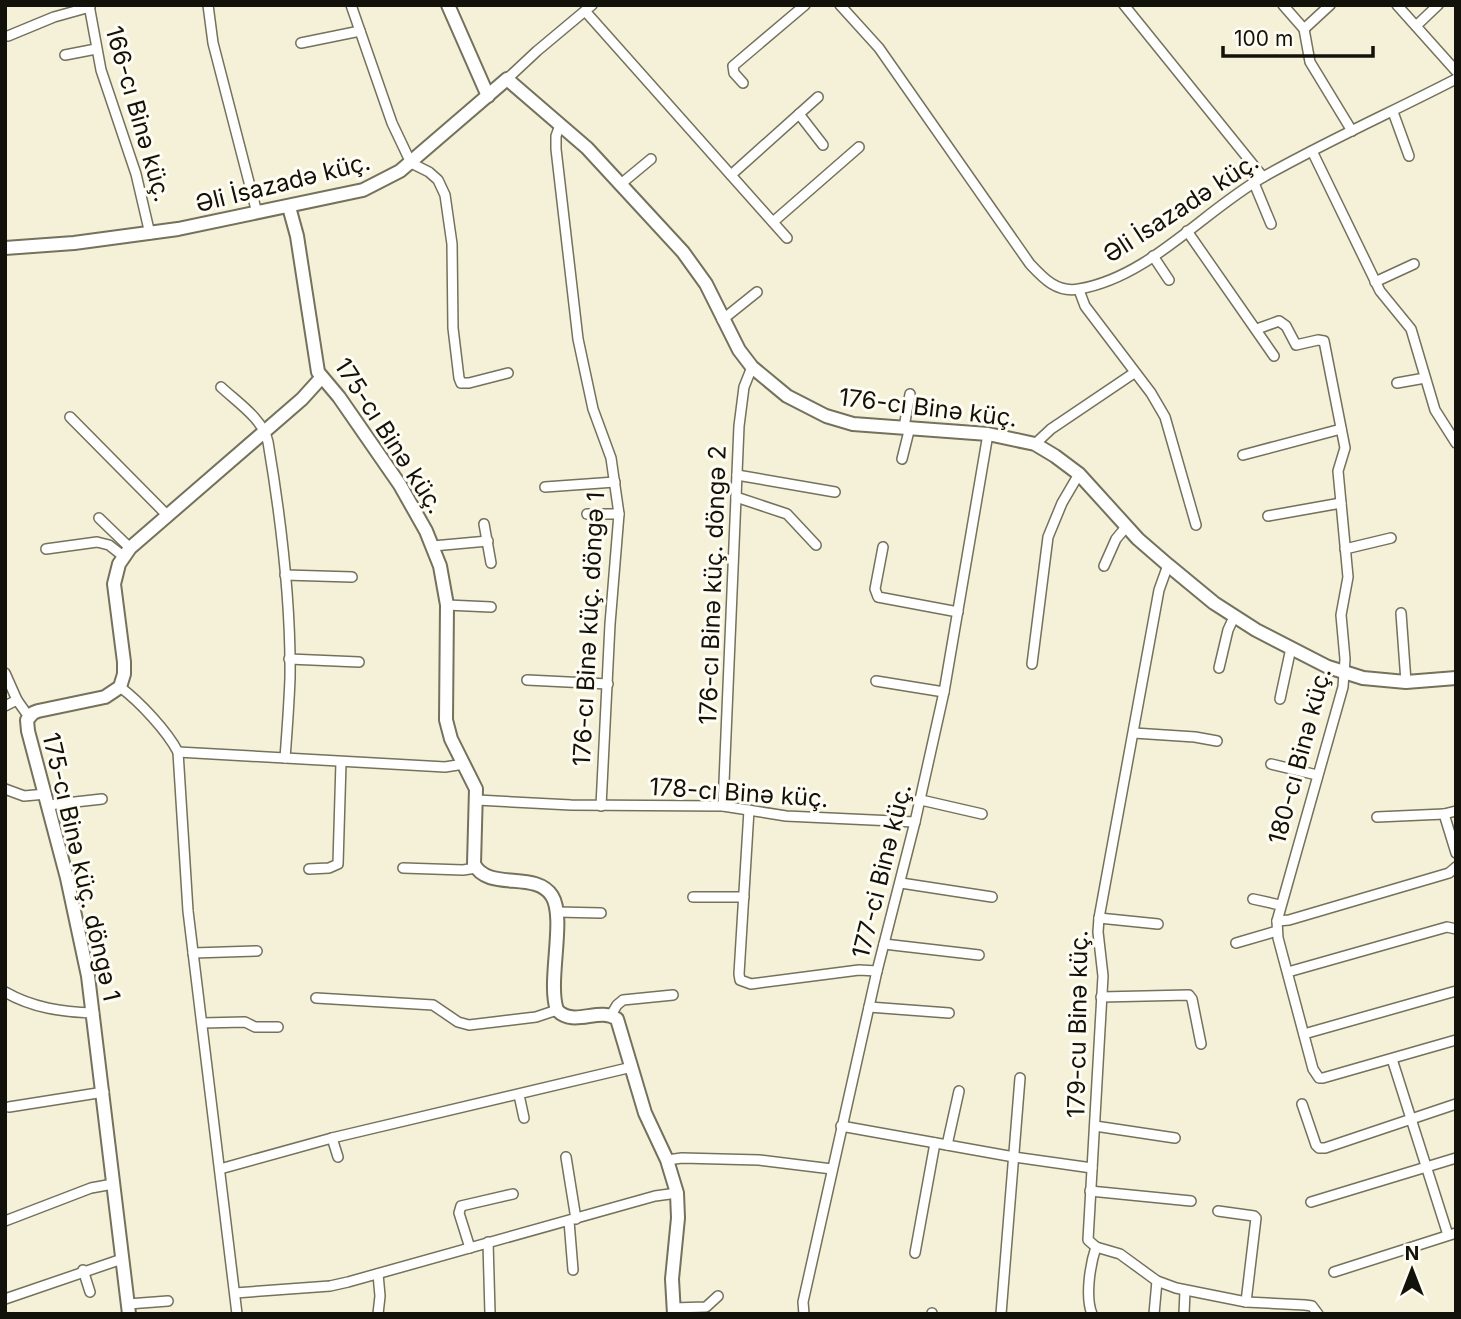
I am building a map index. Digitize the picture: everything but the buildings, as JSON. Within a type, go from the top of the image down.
[{"type":"street","points":[[208,5],[213,43],[257,213]]},
{"type":"street","points":[[351,5],[392,123],[411,163],[438,180],[445,195],[452,244],[453,328],[461,383],[508,373]]},
{"type":"street","points":[[448,5],[488,96]]},
{"type":"street","points":[[743,83],[734,73],[733,66],[805,5]]},
{"type":"street","points":[[840,5],[886,58],[1030,264],[1047,282],[1056,287],[1079,290],[1085,306],[1151,393],[1165,417],[1196,525]]},
{"type":"street","points":[[1124,5],[1263,177]]},
{"type":"street","points":[[1283,5],[1304,29],[1306,52],[1310,62],[1352,131]]},
{"type":"street","points":[[1304,29],[1330,5]]},
{"type":"street","points":[[1397,5],[1456,71]]},
{"type":"street","points":[[1416,26],[1438,5]]},
{"type":"street","points":[[8,36],[89,6]]},
{"type":"street","name":"166-cı Binə küç.","points":[[89,6],[96,49],[109,97],[136,174],[150,234]]},
{"type":"street","points":[[588,8],[787,238]]},
{"type":"street","name":"Əli İsazadə küç.","points":[[5,248],[150,234],[289,207],[372,187],[411,163],[588,8]]},
{"type":"street","points":[[301,43],[360,31]]},
{"type":"street","points":[[65,55],[96,49]]},
{"type":"street","name":"176-cı Binə küç.","points":[[508,79],[622,183],[696,268],[738,350],[752,367],[787,396],[826,416],[863,425],[988,434],[1035,444],[1079,474],[1126,527],[1168,565],[1234,617],[1345,673],[1374,680],[1406,682],[1456,678]]},
{"type":"street","name":"Əli İsazadə küç.","points":[[1079,290],[1124,275],[1263,177],[1456,79]]},
{"type":"street","points":[[731,175],[818,97]]},
{"type":"street","points":[[1393,112],[1409,156]]},
{"type":"street","points":[[799,114],[824,145]]},
{"type":"street","name":"176-cı Binə küç. döngə 1","points":[[560,124],[556,149],[578,339],[593,409],[611,458],[619,514],[601,806]]},
{"type":"street","points":[[773,222],[859,147]]},
{"type":"street","points":[[1312,151],[1375,282],[1411,329],[1436,410],[1456,443]]},
{"type":"street","points":[[622,183],[651,159]]},
{"type":"street","points":[[1254,183],[1271,224]]},
{"type":"street","name":"175-cı Binə küç.","points":[[289,207],[297,236],[316,364],[321,378],[339,397],[400,485],[433,546],[443,581],[447,605],[446,720],[451,739],[474,784],[477,800],[474,856],[476,868]]},
{"type":"street","points":[[1187,231],[1274,356]]},
{"type":"street","points":[[1153,256],[1169,280]]},
{"type":"street","points":[[1375,282],[1414,264]]},
{"type":"street","points":[[722,320],[757,292]]},
{"type":"street","name":"180-cı Binə küç.","points":[[1257,329],[1279,321],[1286,326],[1296,345],[1324,341],[1345,453],[1338,471],[1348,586],[1341,615],[1345,673],[1280,905],[1277,926],[1313,1069],[1319,1077],[1324,1078],[1456,1040]]},
{"type":"street","name":"176-cı Binə küç. döngə 2","points":[[723,806],[739,426],[744,387],[752,367]]},
{"type":"street","points":[[1035,444],[1051,429],[1134,373]]},
{"type":"street","points":[[237,1314],[193,953],[178,752],[168,736],[134,698],[120,688],[124,662],[114,584],[116,572],[127,552],[308,394],[321,378]]},
{"type":"street","points":[[1397,383],[1425,378]]},
{"type":"street","points":[[221,387],[265,432],[273,474],[285,575],[289,659],[285,758]]},
{"type":"street","points":[[902,459],[910,394]]},
{"type":"street","points":[[70,417],[167,515]]},
{"type":"street","points":[[1243,455],[1341,429]]},
{"type":"street","name":"177-ci Binə küç.","points":[[804,1314],[803,1302],[841,1126],[921,800],[944,692],[988,434]]},
{"type":"street","points":[[1032,664],[1048,537],[1062,503],[1079,474]]},
{"type":"street","points":[[737,475],[835,492]]},
{"type":"street","points":[[545,487],[615,482]]},
{"type":"street","points":[[736,497],[787,514],[816,545]]},
{"type":"street","points":[[1268,516],[1341,503]]},
{"type":"street","points":[[587,514],[619,514]]},
{"type":"street","points":[[99,517],[127,552]]},
{"type":"street","points":[[484,524],[491,563]]},
{"type":"street","points":[[1104,566],[1116,539],[1126,527]]},
{"type":"street","points":[[1345,549],[1391,538]]},
{"type":"street","points":[[433,546],[488,541]]},
{"type":"street","points":[[46,549],[97,542],[127,552]]},
{"type":"street","points":[[883,547],[875,589],[878,597],[958,612]]},
{"type":"street","name":"179-cu Binə küç.","points":[[1096,1247],[1088,1240],[1087,1233],[1096,1126],[1103,969],[1098,944],[1099,918],[1159,590],[1168,565]]},
{"type":"street","points":[[285,575],[352,577]]},
{"type":"street","points":[[447,605],[491,607]]},
{"type":"street","points":[[1401,613],[1406,682]]},
{"type":"street","points":[[1219,668],[1234,617]]},
{"type":"street","points":[[1280,699],[1291,648]]},
{"type":"street","points":[[289,659],[359,662]]},
{"type":"street","points":[[5,673],[17,700],[29,717]]},
{"type":"street","points":[[527,680],[607,684]]},
{"type":"street","points":[[876,681],[944,692]]},
{"type":"street","name":"175-cı Binə küç. döngə 1","points":[[120,688],[105,697],[38,711],[29,717],[28,731],[85,954],[129,1309]]},
{"type":"street","points":[[5,706],[17,700]]},
{"type":"street","points":[[1134,733],[1217,741]]},
{"type":"street","points":[[178,752],[444,767],[464,764]]},
{"type":"street","points":[[309,869],[329,868],[338,864],[341,762]]},
{"type":"street","points":[[1271,764],[1317,775]]},
{"type":"street","points":[[5,789],[24,796],[47,799],[102,799]]},
{"type":"street","name":"178-cı Binə küç.","points":[[477,800],[601,806],[723,806],[786,816],[915,822]]},
{"type":"street","points":[[921,800],[982,814]]},
{"type":"street","points":[[750,810],[738,974],[744,983],[859,970],[877,971]]},
{"type":"street","points":[[1377,817],[1456,811]]},
{"type":"street","points":[[1444,814],[1456,853]]},
{"type":"street","points":[[1236,943],[1301,917],[1449,873],[1456,867]]},
{"type":"street","points":[[403,868],[476,868],[494,878],[542,887],[552,896],[556,912],[554,995],[557,1010],[563,1016],[569,1017],[611,1015],[619,1022],[645,1112],[667,1160],[677,1193],[678,1218],[672,1279],[674,1311],[706,1307],[718,1296]]},
{"type":"street","points":[[901,883],[992,898]]},
{"type":"street","points":[[693,898],[744,897]]},
{"type":"street","points":[[1253,899],[1280,905]]},
{"type":"street","points":[[556,912],[601,913]]},
{"type":"street","points":[[1099,918],[1158,924]]},
{"type":"street","points":[[1288,972],[1447,927],[1456,929]]},
{"type":"street","points":[[884,944],[979,956]]},
{"type":"street","points":[[193,953],[257,951]]},
{"type":"street","points":[[1304,1034],[1456,991]]},
{"type":"street","points":[[5,992],[33,1005],[63,1012],[94,1013]]},
{"type":"street","points":[[611,1015],[623,1000],[673,995]]},
{"type":"street","points":[[1101,997],[1189,995],[1201,1044]]},
{"type":"street","points":[[316,998],[433,1005],[458,1022],[468,1025],[546,1015],[557,1010]]},
{"type":"street","points":[[869,1007],[949,1013]]},
{"type":"street","points":[[202,1023],[245,1022],[255,1027],[278,1027]]},
{"type":"street","points":[[1334,1272],[1452,1234],[1426,1167],[1392,1059]]},
{"type":"street","points":[[220,1169],[332,1138],[632,1067]]},
{"type":"street","points":[[1001,1314],[1020,1078]]},
{"type":"street","points":[[947,1145],[959,1091]]},
{"type":"street","points":[[9,1107],[104,1092]]},
{"type":"street","points":[[519,1095],[524,1118]]},
{"type":"street","points":[[1302,1104],[1319,1148],[1456,1104]]},
{"type":"street","points":[[841,1126],[1092,1168]]},
{"type":"street","points":[[1096,1126],[1175,1138]]},
{"type":"street","points":[[332,1138],[338,1157]]},
{"type":"street","points":[[915,1253],[935,1143]]},
{"type":"street","points":[[566,1157],[573,1270]]},
{"type":"street","points":[[1311,1202],[1456,1158]]},
{"type":"street","points":[[667,1160],[760,1160],[832,1169]]},
{"type":"street","points":[[5,1221],[92,1188],[113,1184]]},
{"type":"street","points":[[1090,1191],[1191,1201]]},
{"type":"street","points":[[235,1293],[330,1286],[655,1196],[677,1193]]},
{"type":"street","points":[[470,1248],[459,1213],[461,1206],[513,1194]]},
{"type":"street","points":[[1218,1211],[1256,1218],[1246,1302]]},
{"type":"street","points":[[488,1242],[490,1313]]},
{"type":"street","points":[[1092,1314],[1088,1304],[1096,1247],[1120,1254],[1157,1281],[1185,1291],[1246,1302],[1312,1306],[1318,1314]]},
{"type":"street","points":[[5,1299],[83,1270],[122,1259]]},
{"type":"street","points":[[83,1270],[90,1292]]},
{"type":"street","points":[[378,1274],[378,1314]]},
{"type":"street","points":[[1154,1314],[1157,1281]]},
{"type":"street","points":[[1184,1314],[1185,1291]]},
{"type":"street","points":[[129,1309],[168,1301]]}]
